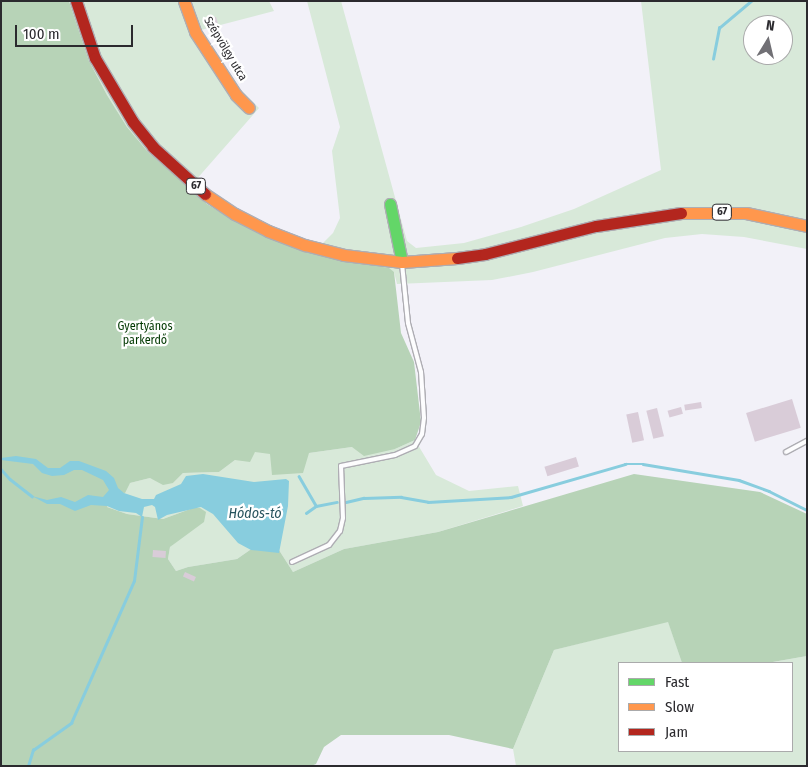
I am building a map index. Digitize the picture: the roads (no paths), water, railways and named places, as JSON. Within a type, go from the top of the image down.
[{"type":"main road","name":"67","points":[[76,1],[95,58],[113,92],[133,122],[159,152],[204,193],[235,214],[288,239],[344,255],[402,262],[485,254],[596,226],[670,214],[746,213],[807,226]]},
{"type":"main road","name":"Szépvölgy utca","points":[[184,1],[195,32],[236,95],[249,108]]},
{"type":"main road","points":[[390,204],[402,262]]},
{"type":"lane","points":[[292,562],[329,545],[340,532],[343,518],[341,466],[395,456],[415,446],[422,434],[424,418],[421,372],[408,323],[402,262]]},
{"type":"lane","points":[[786,452],[807,441]]},
{"type":"water","name":"Hódos-tó","points":[[16,456],[36,459],[48,468],[60,468],[70,461],[79,461],[106,471],[114,478],[118,488],[124,493],[142,499],[154,499],[156,495],[181,484],[186,476],[203,474],[254,482],[286,479],[289,481],[288,506],[279,553],[251,550],[238,543],[213,514],[201,507],[167,515],[158,520],[155,507],[152,505],[144,507],[142,517],[136,513],[119,511],[107,506],[91,505],[75,511],[60,504],[47,504],[32,496],[47,500],[61,497],[75,502],[88,495],[103,497],[109,490],[103,480],[82,470],[74,470],[64,475],[52,476],[42,473],[33,464],[1,460],[1,458]]},
{"type":"waterway","points":[[713,59],[719,28],[751,1]]},
{"type":"waterway","points":[[346,502],[364,498],[401,497],[428,502],[511,497],[625,464],[643,464],[739,480],[769,491],[807,510]]},
{"type":"waterway","points":[[1,469],[10,479],[32,496]]},
{"type":"waterway","points":[[299,476],[316,506]]},
{"type":"waterway","points":[[306,513],[316,506],[337,502]]},
{"type":"waterway","points":[[28,766],[33,750],[71,723],[134,581],[142,517]]},
{"type":"park label","name":"Gyertyános parkerdő","points":[[145,334]]}]
